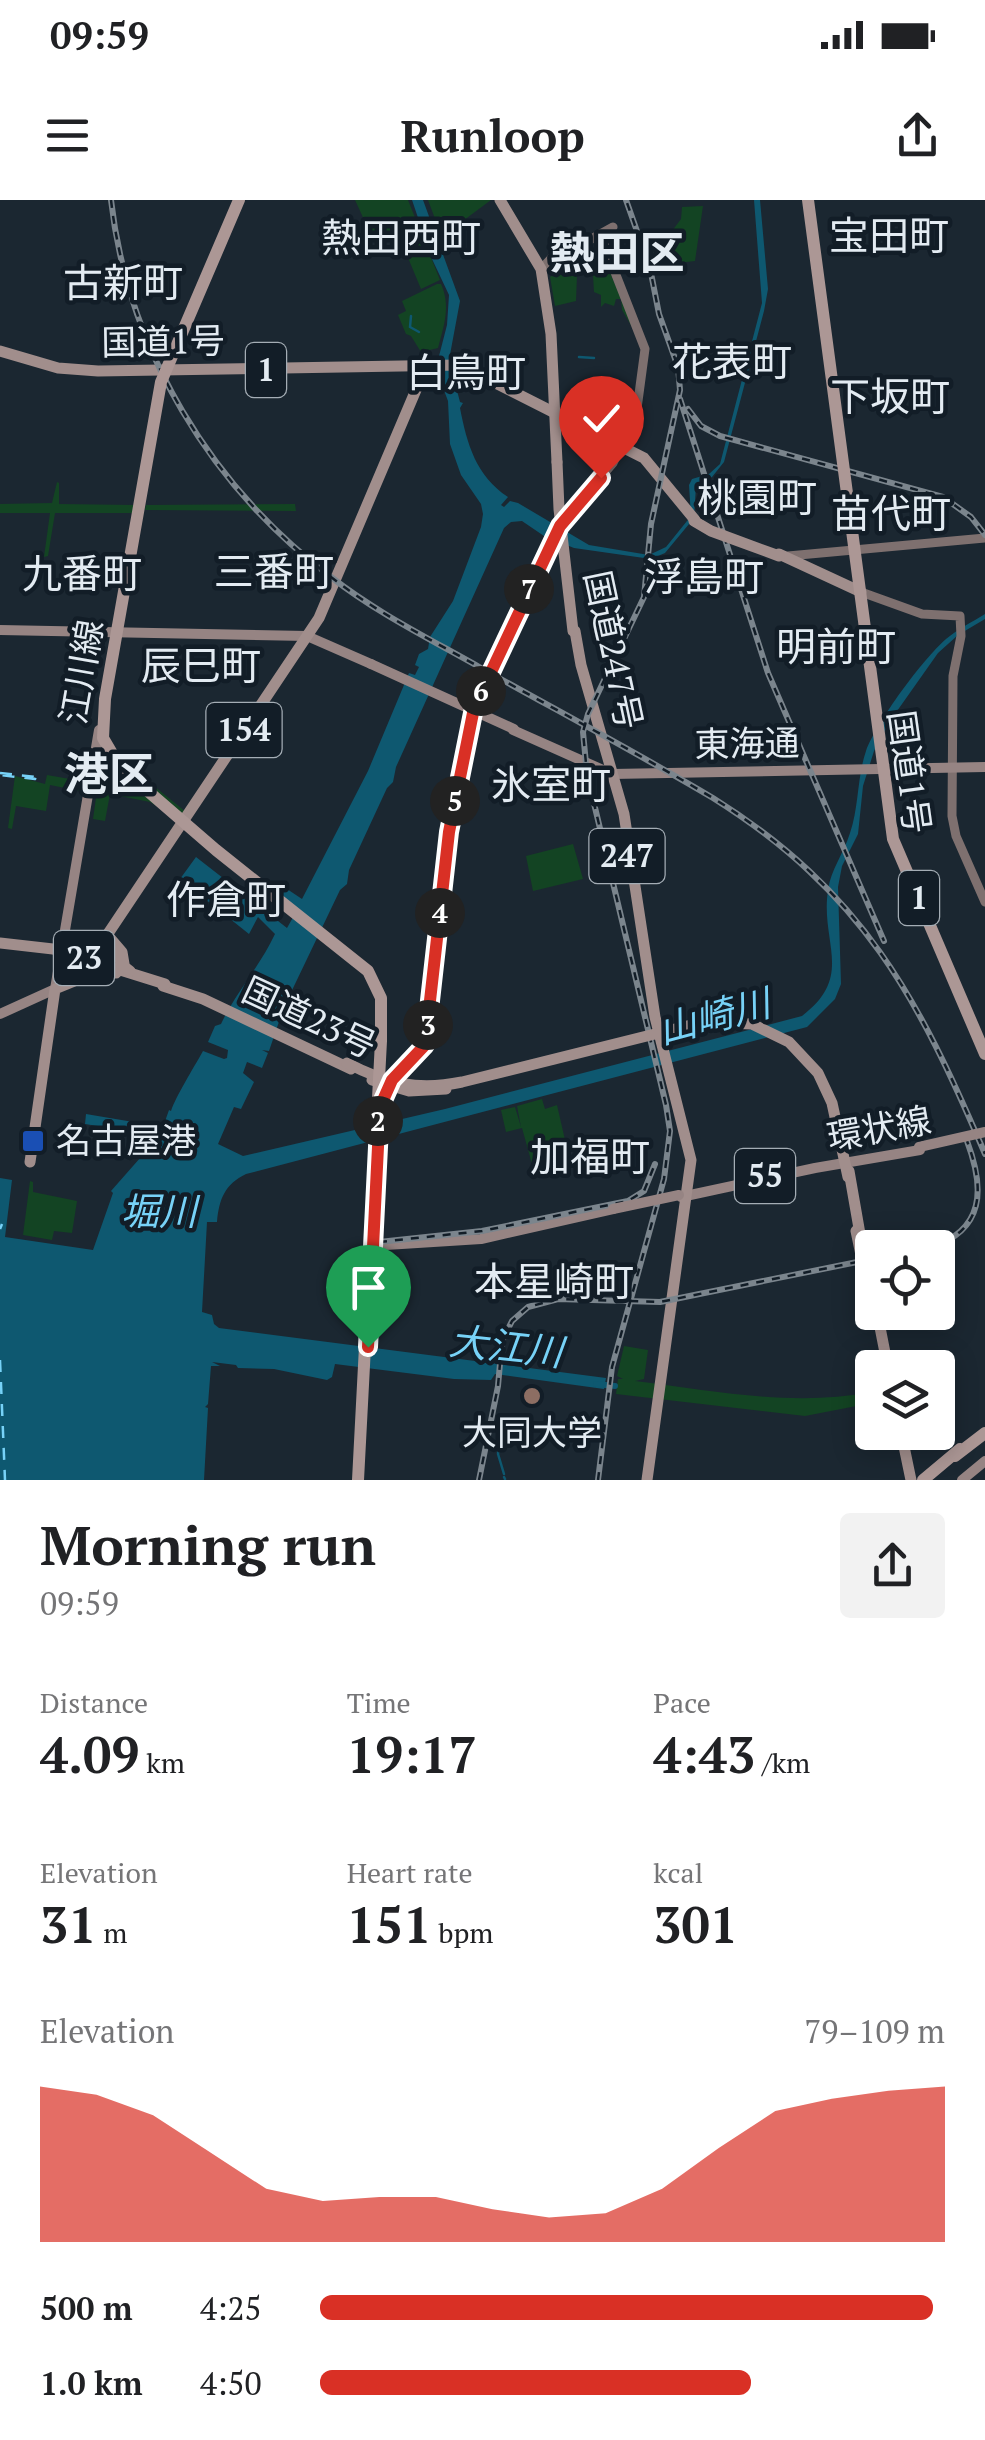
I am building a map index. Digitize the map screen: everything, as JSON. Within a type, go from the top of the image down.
[{"type":"highway","points":[[126,583],[165,374],[241,200]]},
{"type":"highway","points":[[197,294],[241,200]]},
{"type":"highway","points":[[241,200],[163,372],[126,583],[105,724],[107,741],[115,757],[217,849],[370,970],[384,1004],[383,1060]]},
{"type":"highway","points":[[503,200],[542,266],[551,334],[560,521]]},
{"type":"highway","points":[[807,200],[816,288]]},
{"type":"highway","points":[[807,200],[893,839],[985,1056]]},
{"type":"highway","points":[[807,200],[877,739]]},
{"type":"highway","points":[[180,341],[212,268]]},
{"type":"highway","points":[[825,323],[835,414],[839,418]]},
{"type":"highway","name":"国道1号","points":[[0,353],[77,373],[436,366],[463,370],[556,428],[621,448],[645,464],[689,516],[712,530],[786,557],[858,590]]},
{"type":"highway","name":"154","points":[[57,990],[78,982],[101,964],[308,637],[436,366]]},
{"type":"highway","points":[[96,746],[107,707],[160,399]]},
{"type":"highway","name":"国道247号","points":[[556,428],[560,509],[574,631],[625,820],[664,1058],[687,1148],[646,1480]]},
{"type":"highway","name":"国道1号","points":[[858,590],[890,846],[985,1056]]},
{"type":"highway","name":"国道1号","points":[[858,590],[877,739]]},
{"type":"highway","points":[[119,632],[102,724],[110,755],[206,842],[365,967],[381,998],[358,1480]]},
{"type":"highway","name":"154","points":[[57,990],[77,980],[308,637]]},
{"type":"highway","points":[[864,657],[890,844],[985,1056]]},
{"type":"highway","points":[[880,767],[894,848],[911,884]]},
{"type":"highway","name":"国道1号","points":[[880,767],[898,850],[985,1056]]},
{"type":"highway","points":[[917,906],[960,1004]]},
{"type":"highway","name":"23","points":[[0,943],[63,953]]},
{"type":"highway","name":"国道23号","points":[[0,943],[34,947],[211,1002],[382,1082],[406,1088],[460,1084],[711,1023],[753,1026],[780,1039],[805,1060],[827,1095],[855,1216]]},
{"type":"highway","name":"国道23号","points":[[0,943],[37,945],[163,986]]},
{"type":"highway","name":"23","points":[[78,960],[114,963],[114,944]]},
{"type":"highway","name":"23","points":[[114,944],[122,966],[143,977]]},
{"type":"highway","points":[[358,1480],[386,1001],[383,988],[365,966],[378,995],[381,1041]]},
{"type":"highway","points":[[31,1163],[57,990]]},
{"type":"highway","name":"国道23号","points":[[460,1084],[716,1020],[745,1022],[778,1035],[806,1057],[832,1104],[857,1230]]},
{"type":"highway","points":[[780,1039],[827,1084],[835,1104],[857,1230]]},
{"type":"highway","points":[[348,1065],[415,1092],[460,1084]]},
{"type":"highway","points":[[814,1072],[823,1092]]},
{"type":"highway","points":[[389,1084],[460,1084]]},
{"type":"highway","points":[[959,1453],[985,1432]]},
{"type":"highway","points":[[925,1480],[985,1432]]},
{"type":"highway","points":[[903,1450],[909,1480]]},
{"type":"main road","name":"江川線","points":[[57,990],[96,746],[165,371],[241,200]]},
{"type":"main road","points":[[807,200],[839,418],[858,590],[922,614],[960,616],[953,676],[953,828],[985,902]]},
{"type":"main road","points":[[542,266],[563,246],[571,249],[613,227]]},
{"type":"main road","points":[[358,1480],[378,1121],[389,1084],[423,1044],[447,832],[468,709],[560,521],[586,498],[621,448],[634,417],[643,353],[598,235]]},
{"type":"main road","points":[[816,288],[854,552]]},
{"type":"main road","name":"江川線","points":[[141,500],[165,371],[197,294]]},
{"type":"main road","points":[[786,557],[985,540]]},
{"type":"main road","name":"東海通","points":[[0,631],[119,632]]},
{"type":"main road","name":"東海通","points":[[0,631],[308,637],[610,772],[985,766]]},
{"type":"main road","points":[[408,682],[468,709]]},
{"type":"main road","name":"江川線","points":[[63,953],[107,707]]},
{"type":"main road","points":[[0,1015],[57,990]]},
{"type":"main road","name":"環状線","points":[[370,1247],[481,1241],[985,1133]]},
{"type":"main road","points":[[964,1480],[985,1463]]},
{"type":"green space","points":[[355,200],[408,200],[440,280],[421,289],[399,236],[388,239],[385,232],[372,237]]},
{"type":"green space","points":[[428,200],[491,200],[456,226],[440,232]]},
{"type":"green space","points":[[703,206],[695,261],[669,264],[669,235],[681,219],[682,207]]},
{"type":"green space","points":[[579,248],[600,249],[636,334],[622,310],[621,299],[616,299],[614,306],[605,303],[601,307],[601,295],[594,292],[593,275],[577,275],[576,301],[555,306],[550,277],[553,275],[549,273],[563,252],[567,255]]},
{"type":"green space","points":[[441,284],[446,300],[446,316],[438,348],[421,352],[406,334],[398,315],[406,311],[402,301]]},
{"type":"green space","points":[[57,482],[59,504],[135,505],[134,513],[55,513],[48,556],[44,557],[50,513],[0,513],[0,504],[52,503]]},
{"type":"green space","points":[[295,504],[296,511],[145,510],[146,505]]},
{"type":"green space","points":[[116,760],[130,763],[129,775],[144,778],[186,812],[181,821],[150,802],[110,794],[105,821],[93,819],[98,784],[111,785]]},
{"type":"green space","points":[[47,775],[87,782],[85,792],[50,785],[46,811],[16,806],[12,829],[8,828],[15,776],[45,784]]},
{"type":"green space","points":[[573,844],[583,879],[533,891],[526,856]]},
{"type":"green space","points":[[542,1099],[545,1109],[557,1105],[568,1153],[532,1164],[522,1128],[506,1132],[501,1110],[515,1107],[521,1127],[517,1106]]},
{"type":"green space","points":[[30,1181],[33,1192],[77,1201],[72,1233],[54,1231],[52,1240],[23,1235]]},
{"type":"green space","points":[[624,1346],[648,1350],[644,1379],[635,1381],[783,1398],[855,1394],[855,1406],[805,1416],[616,1394],[618,1379],[623,1379],[617,1376]]},
{"type":"water","name":"堀川","points":[[412,200],[423,200],[460,301],[449,360],[475,458],[488,479],[508,497],[501,505],[518,503],[589,545],[649,555],[666,547],[691,516],[692,479],[709,474],[720,464],[762,303],[754,200],[760,200],[768,289],[764,311],[724,462],[712,477],[696,486],[694,518],[665,553],[651,559],[574,548],[544,536],[522,521],[511,522],[504,528],[396,767],[393,782],[349,870],[347,884],[340,890],[284,1007],[269,1051],[262,1050],[268,1053],[262,1068],[247,1062],[243,1073],[254,1082],[241,1109],[234,1107],[218,1144],[243,1156],[445,1109],[802,1016],[818,1001],[831,973],[828,890],[853,823],[866,751],[902,691],[936,648],[985,614],[985,619],[938,653],[890,721],[874,751],[863,786],[858,834],[842,866],[838,887],[841,984],[835,999],[807,1027],[246,1174],[224,1193],[217,1222],[207,1222],[202,1312],[212,1315],[219,1328],[606,1378],[604,1389],[495,1374],[491,1380],[454,1379],[335,1364],[332,1377],[327,1380],[212,1362],[220,1366],[211,1366],[205,1407],[208,1408],[204,1480],[0,1480],[0,1178],[12,1180],[5,1237],[93,1250],[111,1191],[148,1149],[152,1139],[148,1134],[85,1124],[86,1114],[163,1127],[203,1051],[227,1058],[228,1050],[208,1042],[275,934],[258,917],[249,934],[180,879],[196,857],[287,928],[296,912],[269,888],[275,881],[302,899],[368,771],[409,673],[415,675],[419,654],[428,649],[430,637],[453,601],[481,527],[481,504],[461,475],[450,444],[448,401],[439,377],[438,360],[447,325],[449,295]]},
{"type":"waterway","points":[[411,316],[410,327],[419,332]]},
{"type":"waterway","points":[[579,357],[594,358]]},
{"type":"waterway","name":"大江川","points":[[596,1384],[615,1386]]},
{"type":"waterway","points":[[501,1417],[498,1454],[504,1474]]},
{"type":"ferry route","points":[[0,773],[35,777],[38,774],[35,779],[0,775]]},
{"type":"ferry route","points":[[0,1229],[2,1224]]},
{"type":"ferry route","points":[[0,1360],[5,1480]]},
{"type":"railway","points":[[111,200],[120,256],[156,361],[182,411],[248,501],[288,541],[367,602],[713,798],[809,871],[880,952],[909,997],[985,1154]]},
{"type":"railway","points":[[598,1480],[612,1367],[664,1179],[670,1131],[587,774],[583,732],[644,597],[651,524],[680,390],[678,367],[659,314],[650,268],[626,200]]},
{"type":"railway","points":[[680,399],[768,673],[884,941]]},
{"type":"railway","points":[[688,409],[701,426],[720,436],[943,497],[971,517],[985,535]]},
{"type":"railway","points":[[955,1235],[971,1219],[978,1191],[967,1141]]},
{"type":"railway","points":[[379,1242],[482,1231],[628,1201],[644,1191],[655,1164]]},
{"type":"railway","points":[[479,1480],[498,1386],[502,1341],[512,1321],[528,1307],[558,1299],[660,1302],[855,1262]]},
{"type":"place","name":"名古屋港","points":[[33,1141]]},
{"type":"place","name":"大同大学","points":[[532,1396]]},
{"type":"district","name":"宝田町","points":[[889,236]]},
{"type":"district","name":"熱田西町","points":[[401,238]]},
{"type":"district","name":"熱田区","points":[[617,253]]},
{"type":"district","name":"古新町","points":[[123,283]]},
{"type":"district","name":"花表町","points":[[732,362]]},
{"type":"district","name":"白鳥町","points":[[466,373]]},
{"type":"district","name":"下坂町","points":[[890,397]]},
{"type":"district","name":"桃園町","points":[[757,498]]},
{"type":"district","name":"苗代町","points":[[891,514]]},
{"type":"district","name":"三番町","points":[[274,572]]},
{"type":"district","name":"九番町","points":[[82,574]]},
{"type":"district","name":"浮島町","points":[[704,577]]},
{"type":"district","name":"明前町","points":[[836,647]]},
{"type":"district","name":"辰巳町","points":[[201,666]]},
{"type":"district","name":"港区","points":[[109,774]]},
{"type":"district","name":"氷室町","points":[[551,785]]},
{"type":"district","name":"作倉町","points":[[226,900]]},
{"type":"district","name":"加福町","points":[[590,1157]]},
{"type":"district","name":"本星崎町","points":[[554,1282]]},
{"type":"route","points":[[368,1347],[380,1107],[392,1080],[425,1045],[449,832],[472,714],[560,526],[601,478]]},
{"type":"water label","name":"山崎川","points":[[714,1017]]}]
